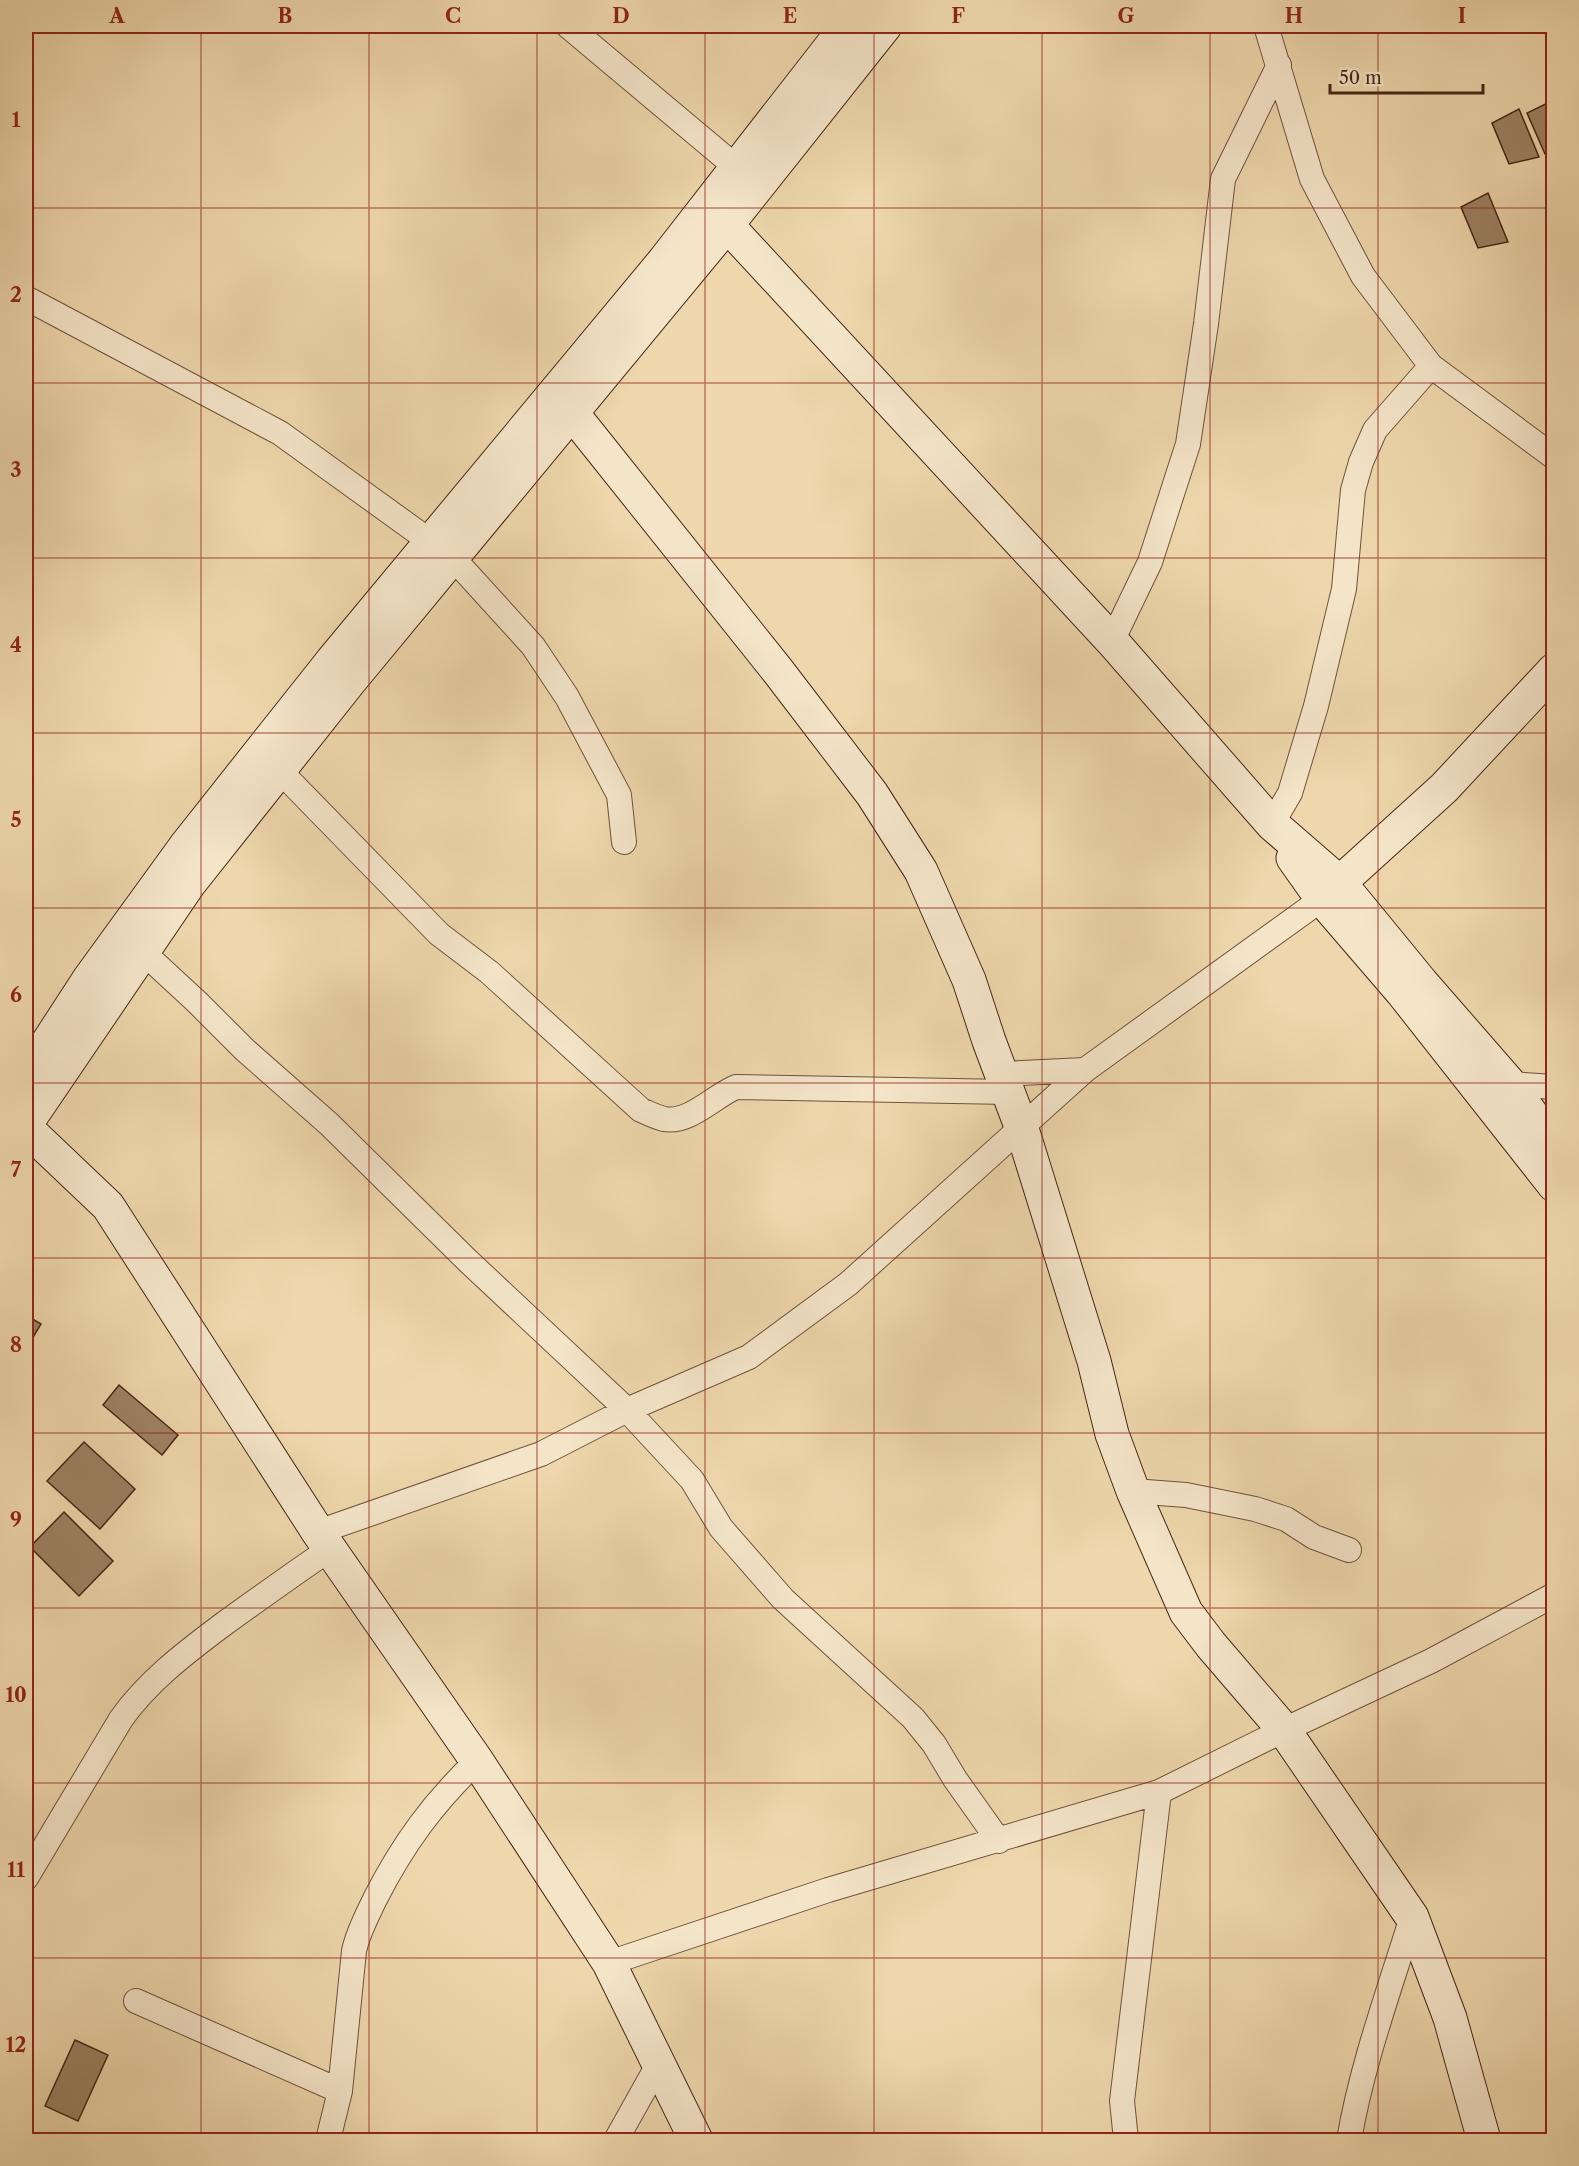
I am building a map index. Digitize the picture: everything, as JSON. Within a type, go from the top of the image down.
[{"type":"main road","points":[[696,2140],[609,1963],[477,1761],[324,1541],[108,1206],[26,1126],[189,884],[279,770],[442,550],[664,261],[718,213],[736,167],[847,26]]},
{"type":"main road","points":[[30,1057],[187,844],[332,661],[442,550],[572,413],[718,213],[885,26]]},
{"type":"main road","points":[[718,213],[1112,641],[1272,824],[1303,873],[1331,891],[1422,983],[1510,1084],[1554,1146]]},
{"type":"main road","points":[[572,413],[778,671],[872,794],[921,871],[969,980],[1022,1129],[1094,1360],[1112,1434],[1133,1491],[1186,1612],[1211,1646],[1284,1730],[1412,1917],[1450,2018],[1484,2140]]},
{"type":"main road","points":[[1331,891],[1444,788],[1554,670]]},
{"type":"main road","points":[[1331,891],[1402,992],[1554,1185]]},
{"type":"street","points":[[568,26],[736,167]]},
{"type":"street","points":[[1272,29],[1279,65],[1312,179],[1363,276],[1431,366],[1554,456]]},
{"type":"street","points":[[1112,641],[1150,562],[1188,444],[1206,324],[1223,179],[1279,65]]},
{"type":"street","points":[[26,298],[280,433],[442,550],[533,646],[567,698],[619,795],[624,842]]},
{"type":"street","points":[[1272,824],[1290,793],[1316,706],[1344,590],[1353,490],[1361,462],[1375,430],[1431,366]]},
{"type":"street","points":[[279,770],[439,934],[489,972],[641,1110],[666,1119],[692,1114],[722,1093],[736,1087],[1005,1083],[1085,1071]]},
{"type":"street","points":[[26,1878],[132,1703],[186,1653],[272,1588],[324,1541],[541,1454],[627,1410],[749,1357],[849,1284],[915,1222],[1085,1071],[1331,891]]},
{"type":"street","points":[[144,953],[245,1050],[328,1124],[468,1261],[627,1410],[692,1480],[721,1528],[783,1599],[913,1718],[934,1744],[955,1779],[999,1841]]},
{"type":"street","points":[[1510,1084],[1554,1087]]},
{"type":"street","points":[[1133,1491],[1186,1495],[1255,1509],[1286,1519],[1314,1537],[1349,1550]]},
{"type":"street","points":[[609,1963],[828,1890],[1160,1792],[1284,1730],[1431,1662],[1554,1595]]},
{"type":"street","points":[[328,2140],[340,2091],[354,1950],[358,1934],[394,1862],[434,1805],[477,1761]]},
{"type":"street","points":[[1126,2140],[1122,2101],[1160,1792]]},
{"type":"street","points":[[1349,2140],[1355,2103],[1412,1917]]},
{"type":"street","points":[[136,2001],[340,2091]]},
{"type":"street","points":[[615,2140],[659,2063]]},
{"type":"building","points":[[1554,100],[1554,152],[1545,154],[1527,113]]},
{"type":"building","points":[[1519,109],[1539,157],[1509,164],[1492,123]]},
{"type":"building","points":[[1488,193],[1508,242],[1478,248],[1461,207]]},
{"type":"building","points":[[26,1315],[41,1324],[26,1349]]},
{"type":"building","points":[[119,1385],[178,1435],[162,1455],[103,1405]]},
{"type":"building","points":[[84,1442],[135,1489],[100,1529],[47,1481]]},
{"type":"building","points":[[64,1512],[113,1561],[79,1596],[30,1547]]},
{"type":"building","points":[[75,2040],[108,2055],[78,2121],[45,2106]]}]
